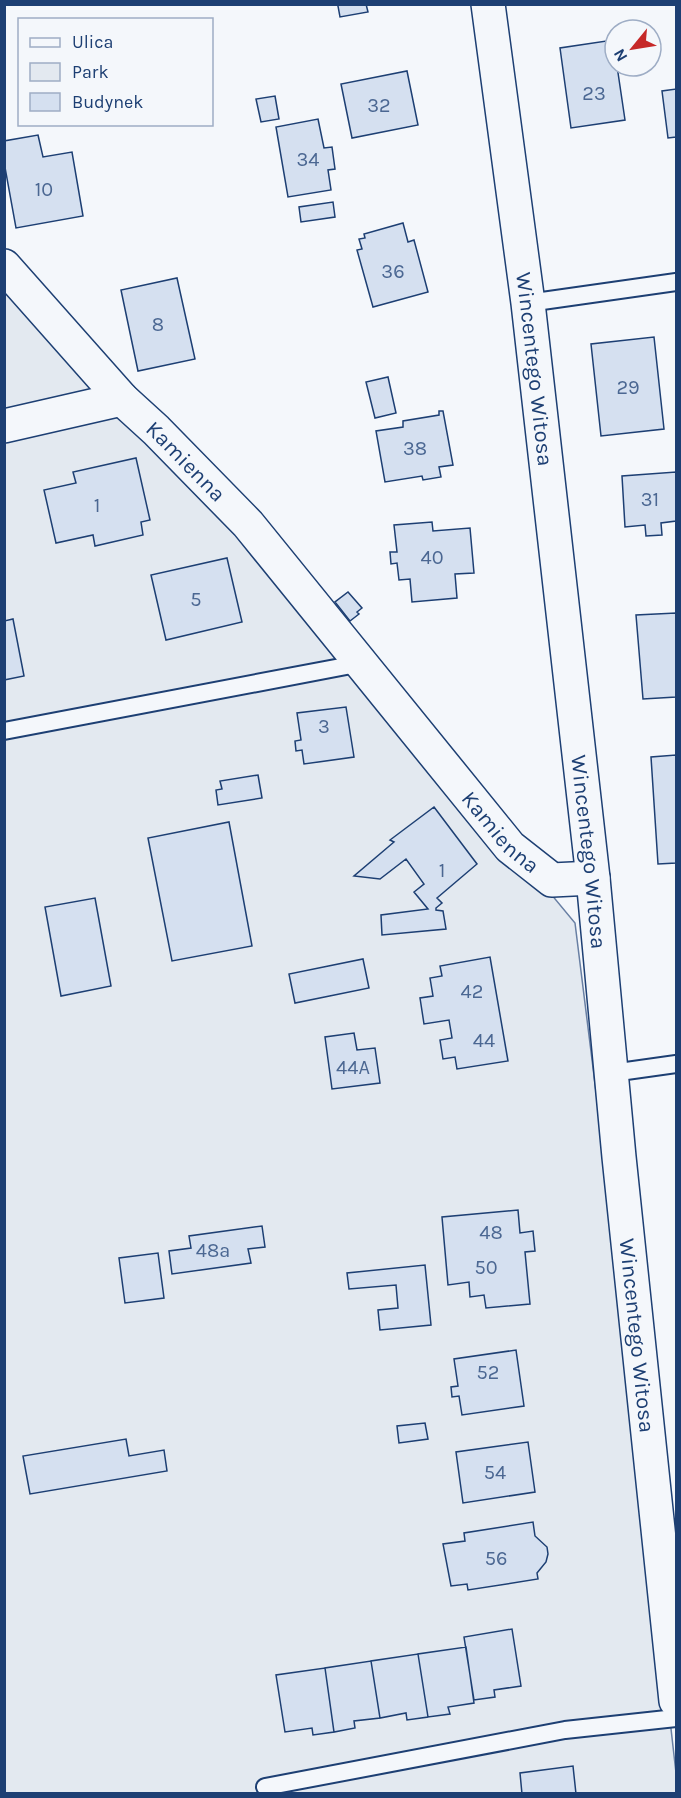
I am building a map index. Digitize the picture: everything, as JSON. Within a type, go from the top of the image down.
[{"type":"street","name":"Wincentego Witosa","points":[[488,4],[528,303],[593,879],[676,1701]]},
{"type":"street","name":"Kamienna","points":[[4,266],[122,399],[156,430],[248,524],[510,848],[552,880],[593,879]]},
{"type":"street","points":[[4,426],[122,399]]},
{"type":"lane","points":[[528,303],[676,282]]},
{"type":"lane","points":[[4,731],[362,663]]},
{"type":"lane","points":[[612,1073],[676,1064]]},
{"type":"lane","points":[[265,1787],[565,1730],[676,1718]]},
{"type":"green space","points":[[4,259],[200,470],[575,923],[629,1357],[676,1773],[676,1793],[5,1793]]},
{"type":"building","points":[[336,4],[366,4],[368,12],[340,17]]},
{"type":"building","points":[[603,42],[603,78],[619,78],[625,120],[571,128],[560,48]]},
{"type":"building","points":[[407,71],[418,125],[352,138],[341,84]]},
{"type":"building","points":[[676,89],[676,137],[668,138],[662,91]]},
{"type":"building","points":[[275,96],[279,119],[261,122],[256,99]]},
{"type":"building","points":[[318,119],[324,148],[332,147],[335,169],[328,170],[331,190],[288,197],[276,127]]},
{"type":"building","points":[[38,135],[43,157],[72,152],[83,216],[16,228],[4,162],[4,141]]},
{"type":"building","points":[[333,202],[335,217],[301,222],[299,207]]},
{"type":"building","points":[[403,223],[408,242],[414,240],[428,292],[373,307],[357,250],[362,249],[359,239],[365,238],[364,234]]},
{"type":"building","points":[[177,278],[195,359],[138,371],[121,290]]},
{"type":"building","points":[[654,337],[664,429],[601,436],[591,344]]},
{"type":"building","points":[[388,377],[396,413],[375,418],[366,382]]},
{"type":"building","points":[[439,411],[443,411],[453,465],[439,467],[441,477],[423,480],[422,476],[385,482],[376,431],[403,427],[403,421],[439,415]]},
{"type":"building","points":[[136,458],[150,520],[141,522],[143,535],[95,546],[93,535],[56,543],[44,490],[76,483],[73,472]]},
{"type":"building","points":[[676,472],[676,521],[661,523],[662,535],[646,536],[645,525],[625,527],[622,476]]},
{"type":"building","points":[[432,522],[433,531],[470,528],[474,573],[455,574],[457,598],[412,602],[410,579],[399,580],[397,563],[391,564],[390,552],[397,552],[394,525]]},
{"type":"building","points":[[227,558],[242,622],[166,640],[151,575]]},
{"type":"building","points":[[348,592],[362,608],[357,612],[359,614],[350,621],[335,602]]},
{"type":"building","points":[[676,613],[676,697],[643,699],[636,615]]},
{"type":"building","points":[[13,619],[24,676],[4,680],[4,621]]},
{"type":"building","points":[[346,707],[354,757],[304,764],[302,750],[296,751],[295,741],[301,740],[297,713]]},
{"type":"building","points":[[676,755],[676,863],[658,864],[651,757]]},
{"type":"building","points":[[258,775],[262,798],[218,805],[216,790],[222,789],[220,781]]},
{"type":"building","points":[[434,807],[477,864],[437,898],[442,903],[436,910],[443,911],[446,929],[382,935],[381,915],[428,909],[414,892],[424,884],[406,859],[380,879],[354,876],[394,842],[390,840]]},
{"type":"building","points":[[229,822],[252,946],[172,961],[148,838]]},
{"type":"building","points":[[95,898],[111,986],[61,996],[45,907]]},
{"type":"building","points":[[490,957],[508,1061],[457,1069],[455,1057],[443,1059],[440,1040],[452,1038],[449,1020],[424,1024],[420,998],[433,996],[430,978],[442,976],[440,966]]},
{"type":"building","points":[[363,959],[369,988],[295,1003],[289,974]]},
{"type":"building","points":[[354,1033],[357,1050],[375,1048],[380,1083],[332,1089],[325,1037]]},
{"type":"building","points":[[518,1210],[520,1233],[533,1231],[535,1251],[525,1252],[530,1304],[486,1308],[484,1295],[470,1297],[469,1282],[448,1285],[442,1217]]},
{"type":"building","points":[[262,1226],[265,1247],[248,1249],[251,1263],[172,1274],[169,1251],[191,1248],[189,1236]]},
{"type":"building","points":[[158,1253],[164,1298],[125,1303],[119,1258]]},
{"type":"building","points":[[425,1265],[431,1325],[380,1330],[378,1310],[398,1308],[396,1285],[349,1289],[347,1273]]},
{"type":"building","points":[[516,1350],[524,1406],[462,1415],[459,1396],[452,1397],[451,1387],[458,1386],[454,1359]]},
{"type":"building","points":[[425,1423],[428,1439],[399,1443],[397,1426]]},
{"type":"building","points":[[126,1439],[129,1456],[164,1450],[167,1471],[30,1494],[23,1456]]},
{"type":"building","points":[[528,1442],[535,1492],[463,1503],[456,1452]]},
{"type":"building","points":[[533,1522],[535,1536],[547,1547],[548,1554],[546,1562],[537,1573],[538,1579],[468,1590],[467,1584],[451,1586],[443,1544],[465,1541],[464,1533]]},
{"type":"building","points":[[512,1629],[521,1686],[494,1690],[495,1697],[474,1700],[464,1637]]},
{"type":"building","points":[[466,1647],[474,1703],[448,1707],[450,1714],[428,1717],[418,1654]]},
{"type":"building","points":[[418,1654],[428,1717],[407,1720],[406,1713],[380,1718],[371,1661]]},
{"type":"building","points":[[371,1661],[380,1718],[354,1721],[355,1728],[334,1732],[325,1668]]},
{"type":"building","points":[[325,1668],[334,1732],[313,1735],[312,1728],[285,1732],[276,1675]]},
{"type":"building","points":[[573,1766],[576,1794],[522,1794],[520,1773]]}]
